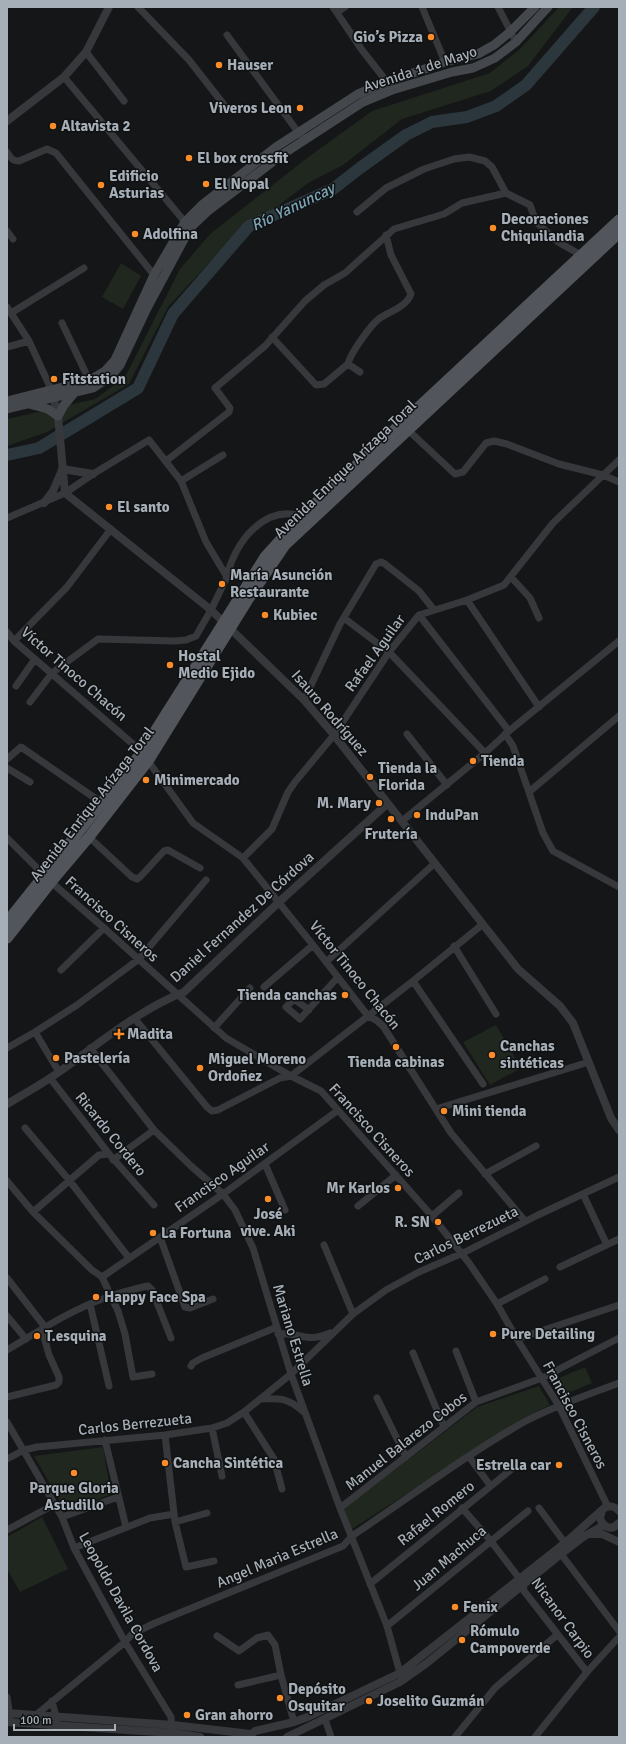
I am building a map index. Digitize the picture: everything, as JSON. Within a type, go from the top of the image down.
[{"type":"main road","name":"Avenida 1 de Mayo","points":[[7,408],[26,404],[52,393],[75,392],[110,376],[120,365],[146,308],[157,278],[185,222],[203,204],[276,147],[358,94],[387,82],[445,62],[478,54],[494,45],[510,32],[535,7]]},
{"type":"main road","name":"Avenida 1 de Mayo","points":[[157,278],[190,228],[208,211],[305,138],[363,102],[392,90],[452,72],[473,68],[495,58],[516,42],[548,7]]},
{"type":"main road","name":"Avenida Enrique Arízaga Toral","points":[[7,922],[47,878],[89,837],[145,756],[227,624],[265,557],[302,516],[619,220]]},
{"type":"main road","name":"Avenida Enrique Arízaga Toral","points":[[227,624],[285,545],[619,233]]},
{"type":"main road","name":"Avenida 1 de Mayo","points":[[7,401],[91,384]]},
{"type":"main road","points":[[26,404],[48,409],[58,417],[64,405],[75,392]]},
{"type":"main road","name":"Avenida Enrique Arízaga Toral","points":[[7,938],[47,878],[102,804],[145,756]]},
{"type":"street","points":[[7,121],[64,77],[86,52],[109,7]]},
{"type":"street","points":[[138,7],[189,60],[225,106]]},
{"type":"street","points":[[345,7],[335,10],[362,50],[387,82]]},
{"type":"street","points":[[422,7],[445,62]]},
{"type":"street","points":[[498,7],[516,42]]},
{"type":"street","points":[[227,35],[298,132],[305,138]]},
{"type":"street","points":[[86,52],[124,101]]},
{"type":"street","points":[[64,77],[185,222]]},
{"type":"street","points":[[7,152],[15,161],[19,161],[47,149],[56,153],[157,278]]},
{"type":"street","points":[[357,212],[386,188],[424,169],[454,159],[469,156],[485,161],[492,167],[506,193],[530,205],[536,222],[558,242],[581,256]]},
{"type":"street","points":[[166,461],[229,412],[229,406],[215,388],[265,346],[305,301],[324,285],[345,273],[394,229],[444,214],[462,204],[506,193]]},
{"type":"street","points":[[7,231],[13,240]]},
{"type":"street","points":[[272,337],[316,385],[324,384],[348,364],[372,325],[410,298],[411,294],[391,255],[386,236]]},
{"type":"street","points":[[65,493],[58,417],[52,393],[29,341],[9,310],[84,268]]},
{"type":"street","points":[[62,323],[91,384]]},
{"type":"street","points":[[7,347],[29,341]]},
{"type":"street","points":[[348,364],[360,372]]},
{"type":"street","points":[[408,430],[455,474],[463,472],[486,443],[494,441],[507,444],[559,464],[604,475],[619,482]]},
{"type":"street","points":[[7,518],[65,493],[149,440],[181,481],[206,542],[227,577]]},
{"type":"street","points":[[181,481],[223,455]]},
{"type":"street","name":"Rafael Aguilar","points":[[243,858],[272,829],[288,792],[305,768],[334,735],[389,652],[419,615],[467,600],[504,585],[553,523],[619,460]]},
{"type":"street","points":[[62,469],[93,474]]},
{"type":"street","points":[[44,503],[53,491],[62,469]]},
{"type":"street","name":"Isauro Rodríguez","points":[[65,493],[212,610],[304,700],[334,735],[518,969],[565,1011],[573,1023],[611,1118],[619,1130]]},
{"type":"street","points":[[30,702],[52,673],[98,639],[176,641],[186,640],[196,636],[212,610],[227,577],[234,555],[254,528],[268,517],[292,513],[302,516]]},
{"type":"street","points":[[14,641],[67,587],[111,529]]},
{"type":"street","points":[[304,700],[344,618],[376,564],[381,562],[385,564],[419,591],[434,610]]},
{"type":"street","points":[[511,577],[530,598],[539,618]]},
{"type":"street","points":[[467,600],[539,707]]},
{"type":"street","points":[[419,615],[507,732],[543,833],[552,851],[619,887]]},
{"type":"street","points":[[344,618],[389,652],[485,753]]},
{"type":"street","name":"Víctor Tinoco Chacón","points":[[7,632],[14,641],[145,756],[193,823],[243,858],[368,1016],[382,1026],[451,1133],[525,1222]]},
{"type":"street","points":[[402,821],[485,753],[507,732],[619,641]]},
{"type":"street","points":[[16,686],[36,659]]},
{"type":"street","points":[[529,792],[619,716]]},
{"type":"street","points":[[407,734],[447,785]]},
{"type":"street","points":[[7,759],[21,747],[102,804]]},
{"type":"street","points":[[7,768],[30,782]]},
{"type":"street","name":"Daniel Fernandez De Córdova","points":[[7,1104],[50,1078],[90,1048],[135,1019],[192,986],[279,902],[387,804]]},
{"type":"street","points":[[89,837],[132,877],[140,877],[164,851],[168,850],[200,868]]},
{"type":"street","name":"Francisco Cisneros","points":[[7,838],[47,878],[226,1038],[291,1076],[321,1091],[337,1111],[432,1216],[462,1253],[497,1304],[559,1406],[612,1507]]},
{"type":"street","points":[[326,962],[435,863]]},
{"type":"street","points":[[7,1048],[77,1005],[139,959],[206,880]]},
{"type":"street","points":[[135,1019],[207,1107],[212,1111],[218,1110],[280,1078],[291,1076],[413,981],[454,946],[483,924]]},
{"type":"street","points":[[61,970],[104,928]]},
{"type":"street","points":[[264,987],[313,945]]},
{"type":"street","points":[[454,946],[496,1014]]},
{"type":"street","points":[[309,1010],[338,977]]},
{"type":"street","points":[[413,981],[483,1084]]},
{"type":"street","points":[[214,1028],[250,988]]},
{"type":"street","points":[[35,1032],[59,1072]]},
{"type":"street","name":"Mariano Estrella","points":[[90,1048],[154,1130],[191,1166],[223,1194],[235,1210],[253,1248],[291,1374],[340,1508],[387,1626],[400,1673]]},
{"type":"street","points":[[436,1109],[589,1062]]},
{"type":"street","name":"Ricardo Cordero","points":[[50,1078],[111,1157],[154,1205]]},
{"type":"street","name":"Francisco Aguilar","points":[[102,1277],[223,1194],[337,1111]]},
{"type":"street","points":[[25,1128],[69,1180],[129,1258]]},
{"type":"street","points":[[32,1212],[100,1155],[111,1157],[154,1130]]},
{"type":"street","points":[[485,1174],[536,1146]]},
{"type":"street","points":[[265,1164],[286,1210]]},
{"type":"street","points":[[358,1206],[396,1175]]},
{"type":"street","name":"Carlos Berrezueta","points":[[7,1459],[24,1450],[105,1440],[165,1435],[212,1428],[227,1423],[244,1412],[291,1374],[352,1314],[386,1290],[419,1272],[462,1253],[619,1177]]},
{"type":"street","points":[[7,1181],[32,1212],[92,1270],[102,1277],[118,1311],[123,1326],[133,1377],[152,1374]]},
{"type":"street","points":[[432,1216],[459,1193]]},
{"type":"street","points":[[583,1194],[607,1245]]},
{"type":"street","points":[[160,1237],[186,1308],[190,1308],[213,1299]]},
{"type":"street","points":[[560,1267],[619,1239]]},
{"type":"street","points":[[324,1245],[352,1314]]},
{"type":"street","points":[[7,1278],[44,1328],[50,1355],[59,1377],[59,1382],[56,1385],[7,1397]]},
{"type":"street","points":[[497,1304],[545,1278]]},
{"type":"street","points":[[7,1350],[44,1328],[90,1304],[110,1296],[148,1286],[152,1290],[171,1338]]},
{"type":"street","points":[[90,1304],[109,1386]]},
{"type":"street","points":[[517,1339],[619,1305]]},
{"type":"street","points":[[7,1316],[26,1339]]},
{"type":"street","points":[[191,1366],[193,1363],[202,1358],[277,1331]]},
{"type":"street","name":"Carlos Berrezueta","points":[[277,1331],[310,1338],[322,1336],[334,1331]]},
{"type":"street","name":"Manuel Balarezo Cobos","points":[[340,1508],[476,1402],[542,1378],[619,1338]]},
{"type":"street","points":[[456,1351],[476,1402]]},
{"type":"street","points":[[413,1353],[444,1427]]},
{"type":"street","name":"Angel Maria Estrella","points":[[36,1715],[125,1642],[132,1634],[155,1623],[343,1546],[352,1536],[469,1457],[525,1422],[559,1406],[619,1383]]},
{"type":"street","points":[[260,1398],[278,1398],[293,1403],[305,1414]]},
{"type":"street","points":[[377,1398],[406,1457]]},
{"type":"street","points":[[244,1412],[274,1459],[282,1490]]},
{"type":"street","name":"Leopoldo Davila Cordova","points":[[7,1422],[62,1517],[74,1548],[125,1642],[171,1717],[172,1729]]},
{"type":"street","points":[[212,1428],[222,1476]]},
{"type":"street","points":[[165,1435],[175,1522],[186,1567],[214,1561]]},
{"type":"street","points":[[105,1440],[126,1527]]},
{"type":"street","points":[[469,1457],[490,1485]]},
{"type":"street","name":"Rafael Romero","points":[[370,1584],[490,1485],[518,1464]]},
{"type":"street","points":[[62,1517],[118,1497]]},
{"type":"street","points":[[7,1530],[55,1504]]},
{"type":"street","points":[[612,1507],[600,1518],[619,1542]]},
{"type":"street","points":[[287,1737],[405,1678],[427,1663],[565,1542],[612,1507]]},
{"type":"street","name":"Nicanor Carpio","points":[[462,1508],[490,1540],[521,1581],[524,1591],[557,1636],[587,1672]]},
{"type":"street","points":[[540,1508],[565,1542]]},
{"type":"street","name":"Juan Machuca","points":[[387,1626],[490,1540],[528,1511]]},
{"type":"street","points":[[175,1522],[207,1513]]},
{"type":"street","points":[[74,1548],[150,1518],[174,1514]]},
{"type":"street","points":[[7,1697],[9,1713],[8,1722],[58,1721],[250,1736],[255,1731],[263,1731],[294,1722],[319,1712],[400,1673],[521,1581],[583,1537],[605,1526],[618,1525]]},
{"type":"street","points":[[583,1537],[593,1534],[602,1534],[619,1542]]},
{"type":"street","points":[[561,1554],[619,1631]]},
{"type":"street","points":[[217,1636],[239,1651],[257,1638],[268,1635],[275,1645],[281,1675],[294,1722]]},
{"type":"street","points":[[455,1737],[495,1688],[557,1636]]},
{"type":"street","points":[[535,1737],[587,1672],[619,1637]]},
{"type":"street","points":[[238,1684],[281,1675]]},
{"type":"street","points":[[52,1702],[58,1721]]},
{"type":"street","points":[[9,1713],[36,1715],[58,1721]]},
{"type":"street","points":[[325,1719],[331,1737]]},
{"type":"street","points":[[172,1729],[200,1737]]},
{"type":"shaded area","points":[[559,7],[573,7],[528,66],[491,91],[402,119],[343,165],[308,183],[219,252],[168,307],[129,384],[47,432],[7,446],[7,419],[95,399],[125,377],[180,269],[210,234],[303,161],[372,111],[490,73],[521,48]]},
{"type":"shaded area","points":[[121,263],[141,276],[123,309],[102,297]]},
{"type":"shaded area","name":"Canchas sintéticas","points":[[496,1025],[521,1068],[490,1085],[463,1042]]},
{"type":"shaded area","points":[[585,1367],[592,1383],[561,1396],[554,1380]]},
{"type":"shaded area","points":[[539,1386],[550,1405],[526,1417],[352,1529],[345,1513],[345,1508],[477,1407]]},
{"type":"shaded area","points":[[103,1447],[111,1494],[66,1512],[34,1456]]},
{"type":"shaded area","points":[[42,1517],[68,1569],[20,1592],[7,1569],[7,1537]]},
{"type":"waterway","name":"Río Yanuncay","points":[[7,455],[39,448],[138,388],[173,314],[249,226],[333,189],[406,135],[432,122],[467,117],[496,106],[526,85],[594,7]]},
{"type":"place","name":"Gio’s Pizza","points":[[431,37]]},
{"type":"place","name":"Hauser","points":[[219,65]]},
{"type":"place","name":"Viveros Leon","points":[[300,108]]},
{"type":"place","name":"Altavista 2","points":[[53,126]]},
{"type":"place","name":"El box crossfit","points":[[189,158]]},
{"type":"place","name":"El Nopal","points":[[206,184]]},
{"type":"place","name":"Edificio Asturias","points":[[101,185]]},
{"type":"place","name":"Decoraciones Chiquilandia","points":[[493,228]]},
{"type":"place","name":"Adolfina","points":[[135,234]]},
{"type":"place","name":"Fitstation","points":[[54,379]]},
{"type":"place","name":"El santo","points":[[109,507]]},
{"type":"place","name":"María Asunción Restaurante","points":[[222,584]]},
{"type":"place","name":"Kubiec","points":[[265,615]]},
{"type":"place","name":"Hostal Medio Ejido","points":[[170,665]]},
{"type":"place","name":"Tienda","points":[[473,761]]},
{"type":"place","name":"Tienda la Florida","points":[[370,777]]},
{"type":"place","name":"Minimercado","points":[[146,780]]},
{"type":"place","name":"M. Mary","points":[[379,803]]},
{"type":"place","name":"InduPan","points":[[417,815]]},
{"type":"place","name":"Frutería","points":[[391,819]]},
{"type":"place","name":"Tienda canchas","points":[[345,995]]},
{"type":"place","name":"Madita","points":[[119,1034]]},
{"type":"place","name":"Tienda cabinas","points":[[396,1047]]},
{"type":"place","name":"Canchas sintéticas","points":[[492,1055]]},
{"type":"place","name":"Pastelería","points":[[56,1058]]},
{"type":"place","name":"Miguel Moreno Ordoñez","points":[[200,1068]]},
{"type":"place","name":"Mini tienda","points":[[444,1111]]},
{"type":"place","name":"Mr Karlos","points":[[398,1188]]},
{"type":"place","name":"José vive. Aki","points":[[268,1199]]},
{"type":"place","name":"R. SN","points":[[438,1222]]},
{"type":"place","name":"La Fortuna","points":[[153,1233]]},
{"type":"place","name":"Happy Face Spa","points":[[96,1297]]},
{"type":"place","name":"Pure Detailing","points":[[493,1334]]},
{"type":"place","name":"T.esquina","points":[[37,1336]]},
{"type":"place","name":"Cancha Sintética","points":[[165,1463]]},
{"type":"place","name":"Estrella car","points":[[559,1465]]},
{"type":"place","name":"Parque Gloria Astudillo","points":[[74,1473]]},
{"type":"place","name":"Fenix","points":[[455,1607]]},
{"type":"place","name":"Rómulo Campoverde","points":[[462,1640]]},
{"type":"place","name":"Depósito Osquitar","points":[[280,1698]]},
{"type":"place","name":"Joselito Guzmán","points":[[369,1701]]},
{"type":"place","name":"Gran ahorro","points":[[187,1715]]}]
